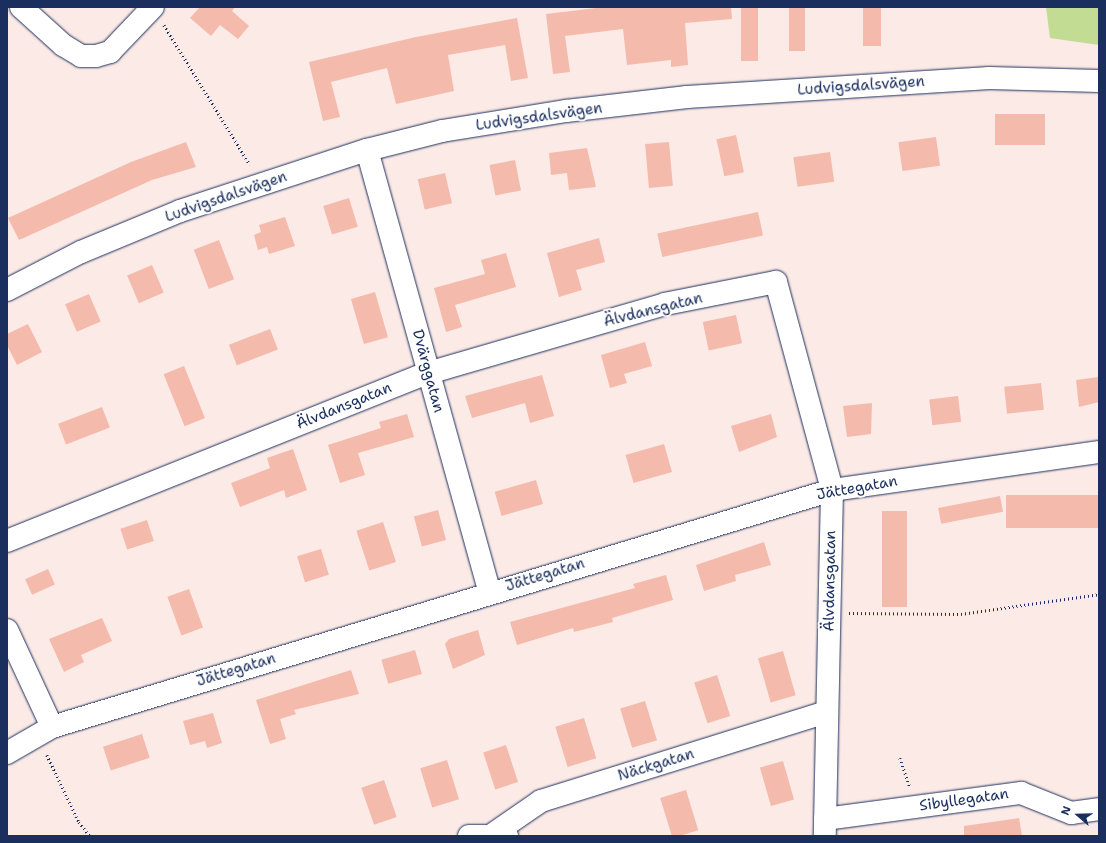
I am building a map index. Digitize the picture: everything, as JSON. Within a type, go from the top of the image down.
[{"type":"street","points":[[21,7],[63,45],[81,56],[96,56],[110,52],[157,14]]},
{"type":"street","name":"Ludvigsdalsvägen","points":[[7,290],[81,252],[166,217],[261,184],[367,150],[458,129],[566,111],[687,98],[989,78],[1099,81]]},
{"type":"street","name":"Dvärggatan","points":[[367,150],[489,591]]},
{"type":"street","name":"Älvdansgatan","points":[[7,541],[428,373],[665,304],[776,282],[832,490],[826,712],[825,828]]},
{"type":"street","name":"Jättegatan","points":[[7,753],[52,726],[489,591],[832,490],[1099,452]]},
{"type":"street","points":[[7,630],[52,726]]},
{"type":"street","name":"Näckgatan","points":[[500,835],[541,801],[826,712]]},
{"type":"street","name":"Sibyllegatan","points":[[825,828],[917,806],[1020,793],[1070,813],[1099,809]]},
{"type":"street","points":[[469,836],[500,835]]},
{"type":"path","points":[[157,14],[261,184]]},
{"type":"path","points":[[829,613],[961,614],[1099,594]]},
{"type":"path","points":[[900,758],[917,806]]},
{"type":"green space","points":[[1046,7],[1099,7],[1099,45],[1050,38]]},
{"type":"building","points":[[200,7],[235,7],[232,11],[249,26],[238,39],[220,25],[211,36],[190,18]]},
{"type":"building","points":[[605,7],[731,7],[732,19],[685,23],[688,65],[671,67],[671,60],[627,65],[623,29],[565,36],[570,72],[553,74],[546,14]]},
{"type":"building","points":[[741,7],[758,7],[758,61],[741,61]]},
{"type":"building","points":[[789,7],[805,7],[805,51],[789,51]]},
{"type":"building","points":[[863,7],[881,7],[881,46],[863,46]]},
{"type":"building","points":[[517,18],[528,78],[511,81],[505,45],[448,55],[454,91],[396,104],[387,68],[331,82],[340,117],[323,121],[309,62],[416,37]]},
{"type":"building","points":[[995,114],[1045,114],[1045,145],[995,145]]},
{"type":"building","points":[[736,135],[744,172],[724,176],[716,139]]},
{"type":"building","points":[[936,137],[940,166],[902,171],[898,142]]},
{"type":"building","points":[[186,142],[196,167],[152,180],[19,240],[8,218],[131,162]]},
{"type":"building","points":[[669,142],[673,186],[649,188],[645,144]]},
{"type":"building","points":[[587,148],[596,187],[569,190],[567,173],[551,175],[549,153]]},
{"type":"building","points":[[830,152],[834,182],[798,187],[793,157]]},
{"type":"building","points":[[515,160],[521,190],[495,195],[489,165]]},
{"type":"building","points":[[445,173],[452,203],[425,210],[418,179]]},
{"type":"building","points":[[349,198],[358,227],[332,235],[323,206]]},
{"type":"building","points":[[758,212],[763,235],[662,257],[657,233]]},
{"type":"building","points":[[285,217],[295,246],[269,254],[267,247],[258,250],[254,235],[261,232],[259,225]]},
{"type":"building","points":[[599,238],[605,262],[576,270],[582,290],[559,297],[547,253]]},
{"type":"building","points":[[219,240],[234,279],[209,289],[194,250]]},
{"type":"building","points":[[506,253],[516,287],[455,305],[462,327],[446,332],[434,288],[485,274],[481,260]]},
{"type":"building","points":[[152,265],[164,293],[139,303],[127,276]]},
{"type":"building","points":[[375,292],[388,337],[364,344],[351,299]]},
{"type":"building","points":[[89,294],[101,322],[77,332],[65,304]]},
{"type":"building","points":[[736,315],[742,343],[709,350],[703,322]]},
{"type":"building","points":[[28,324],[42,352],[17,365],[7,345],[7,334]]},
{"type":"building","points":[[270,329],[278,350],[237,365],[229,345]]},
{"type":"building","points":[[645,342],[652,366],[624,374],[627,383],[610,388],[601,355]]},
{"type":"building","points":[[184,366],[205,418],[185,426],[164,374]]},
{"type":"building","points":[[542,375],[554,416],[530,423],[525,403],[472,418],[465,396]]},
{"type":"building","points":[[1099,377],[1099,402],[1079,407],[1076,380]]},
{"type":"building","points":[[1041,383],[1044,410],[1007,414],[1004,387]]},
{"type":"building","points":[[958,396],[961,422],[932,425],[929,400]]},
{"type":"building","points":[[872,403],[871,434],[847,437],[843,406]]},
{"type":"building","points":[[102,407],[110,428],[66,444],[58,424]]},
{"type":"building","points":[[407,414],[414,437],[358,453],[365,475],[340,483],[328,445],[381,428],[379,422]]},
{"type":"building","points":[[771,414],[777,437],[739,452],[731,426]]},
{"type":"building","points":[[664,444],[672,472],[634,483],[626,455]]},
{"type":"building","points":[[293,449],[307,490],[286,498],[284,490],[240,507],[231,483],[270,468],[267,458]]},
{"type":"building","points":[[536,480],[543,504],[502,516],[495,492]]},
{"type":"building","points":[[1006,495],[1099,495],[1099,528],[1006,528]]},
{"type":"building","points":[[1000,496],[1003,512],[941,524],[938,508]]},
{"type":"building","points":[[438,510],[446,540],[422,546],[414,516]]},
{"type":"building","points":[[882,511],[907,511],[907,607],[882,607]]},
{"type":"building","points":[[147,520],[154,541],[127,550],[120,529]]},
{"type":"building","points":[[383,522],[396,562],[369,571],[356,531]]},
{"type":"building","points":[[764,542],[771,565],[735,575],[736,581],[704,591],[696,565]]},
{"type":"building","points":[[321,549],[329,575],[305,582],[297,556]]},
{"type":"building","points":[[48,569],[55,585],[32,595],[25,579]]},
{"type":"building","points":[[666,575],[673,600],[612,618],[613,622],[574,632],[573,628],[517,645],[510,622],[635,588],[633,584]]},
{"type":"building","points":[[189,589],[203,628],[181,635],[167,597]]},
{"type":"building","points":[[102,618],[112,641],[81,655],[84,662],[64,672],[49,639]]},
{"type":"building","points":[[478,630],[485,655],[453,669],[445,644],[449,639]]},
{"type":"building","points":[[415,650],[422,674],[388,684],[381,660]]},
{"type":"building","points":[[783,651],[796,695],[771,702],[758,658]]},
{"type":"building","points":[[351,670],[359,694],[294,710],[296,714],[280,719],[286,739],[270,744],[256,700]]},
{"type":"building","points":[[717,675],[730,716],[707,723],[694,682]]},
{"type":"building","points":[[645,701],[657,740],[632,748],[620,709]]},
{"type":"building","points":[[213,713],[222,743],[207,748],[205,741],[190,745],[183,721]]},
{"type":"building","points":[[584,718],[596,758],[568,767],[555,727]]},
{"type":"building","points":[[142,734],[150,758],[111,770],[103,747]]},
{"type":"building","points":[[506,745],[518,782],[495,790],[483,752]]},
{"type":"building","points":[[447,760],[459,799],[432,807],[420,768]]},
{"type":"building","points":[[783,761],[794,799],[771,806],[760,768]]},
{"type":"building","points":[[384,780],[397,817],[374,825],[361,788]]},
{"type":"building","points":[[686,790],[698,830],[679,836],[672,836],[660,798]]},
{"type":"building","points":[[1019,818],[1022,836],[964,836],[964,826]]}]
